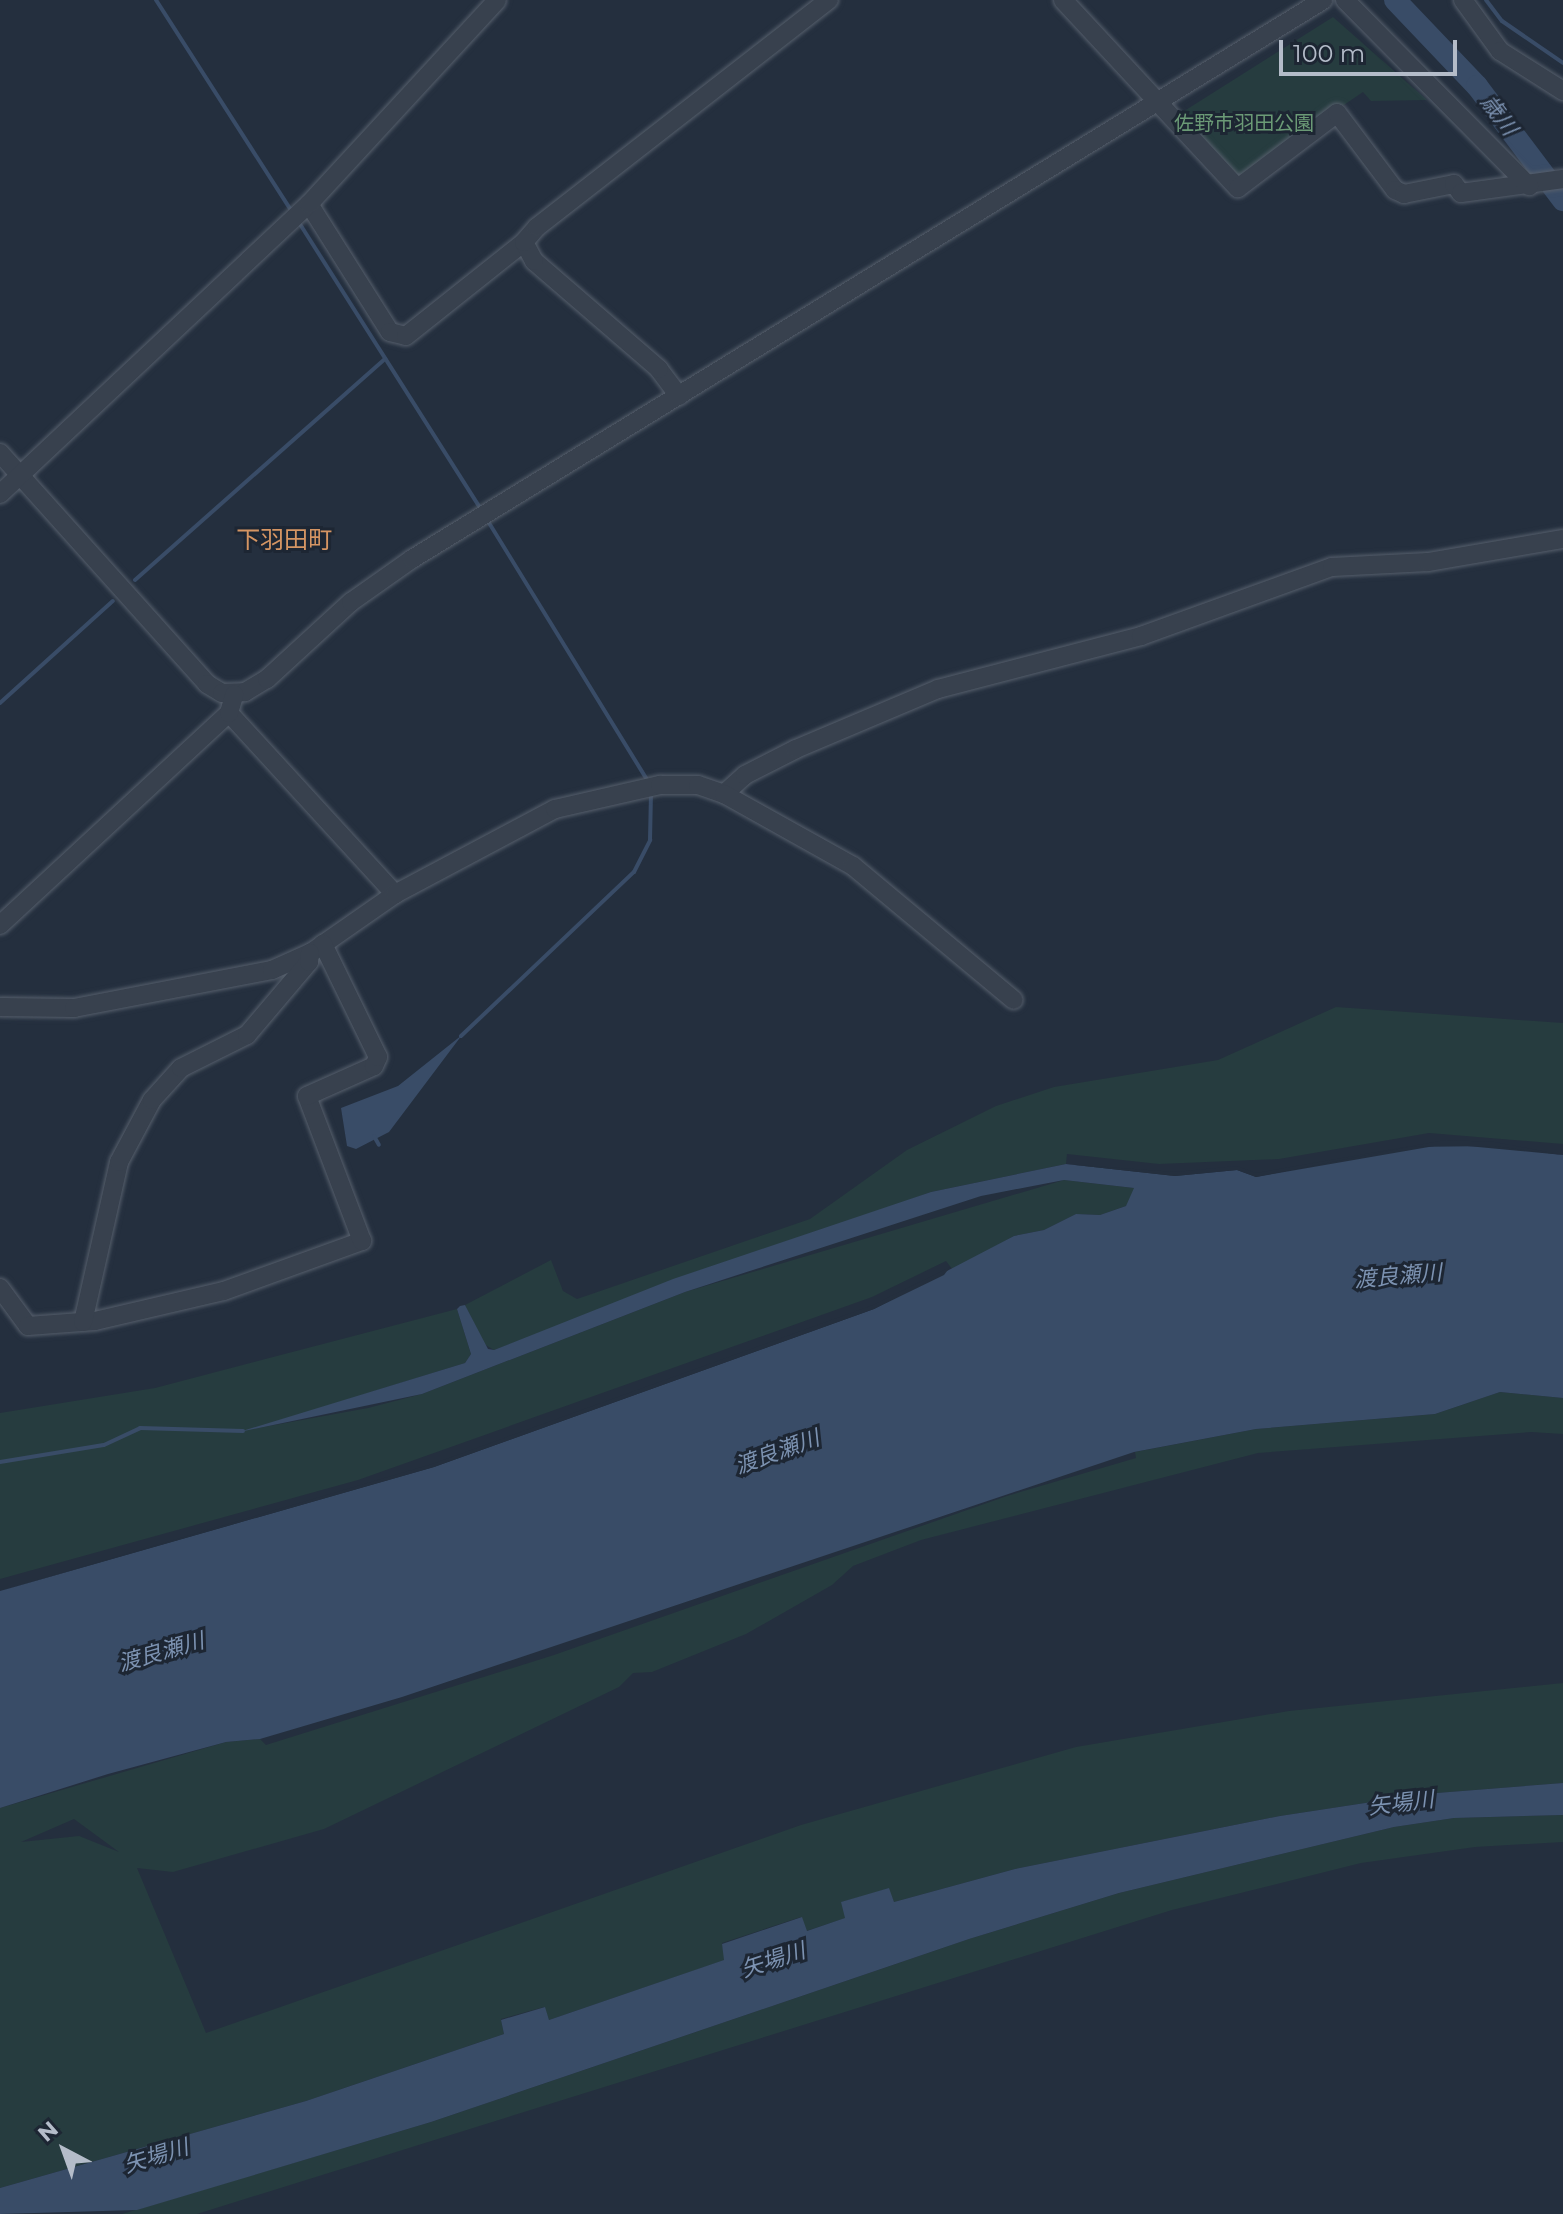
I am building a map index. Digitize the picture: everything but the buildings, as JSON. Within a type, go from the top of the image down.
[{"type":"street","points":[[0,494],[299,213],[497,0]]},
{"type":"street","points":[[299,213],[390,332],[406,336],[524,242],[537,227],[829,0]]},
{"type":"street","points":[[1063,0],[1238,188],[1337,113],[1395,190],[1404,194],[1454,184],[1461,193],[1533,186],[1563,179]]},
{"type":"street","points":[[0,925],[232,704],[267,679],[364,592],[1323,0]]},
{"type":"street","points":[[1345,0],[1533,186]]},
{"type":"street","points":[[1463,0],[1500,51],[1563,91]]},
{"type":"street","points":[[524,242],[534,261],[659,369],[679,396]]},
{"type":"street","points":[[0,453],[198,676],[232,704],[395,894]]},
{"type":"street","points":[[724,794],[745,775],[796,749],[938,689],[1141,636],[1332,567],[1428,562],[1563,539]]},
{"type":"street","points":[[0,1007],[85,1006],[272,970],[316,949],[395,894],[555,809],[651,787],[698,785],[724,794],[853,866],[1014,1000]]},
{"type":"street","points":[[83,1322],[119,1162],[152,1100],[181,1068],[247,1035],[278,1002],[316,949]]},
{"type":"street","points":[[0,1288],[28,1326],[83,1322],[224,1291],[362,1241],[307,1096],[374,1066],[378,1057],[316,949]]},
{"type":"green space","name":"佐野市羽田公園","points":[[1333,17],[1427,100],[1371,101],[1363,92],[1235,179],[1181,113]]},
{"type":"green space","points":[[1336,1007],[1563,1023],[1563,1144],[1429,1133],[1279,1159],[1159,1164],[1067,1154],[1066,1164],[931,1192],[494,1350],[484,1344],[465,1305],[551,1260],[563,1291],[577,1299],[810,1219],[907,1150],[996,1106],[1054,1087],[1218,1060]]},
{"type":"green space","points":[[1064,1180],[1134,1188],[1134,1196],[1126,1206],[1100,1215],[1076,1214],[1044,1230],[1014,1236],[953,1270],[946,1261],[872,1297],[358,1480],[0,1579],[0,1413],[155,1388],[457,1309],[471,1354],[465,1363],[252,1429],[368,1408],[422,1394],[685,1292]]},
{"type":"green space","points":[[1500,1392],[1563,1398],[1563,1434],[1531,1432],[1258,1453],[921,1540],[853,1566],[832,1585],[746,1634],[652,1672],[633,1673],[619,1687],[324,1829],[173,1872],[137,1868],[206,2033],[801,1825],[1076,1747],[1289,1711],[1563,1683],[1563,1783],[1424,1794],[1280,1816],[1015,1869],[894,1902],[888,1889],[842,1902],[846,1918],[806,1931],[801,1917],[722,1943],[725,1960],[549,2020],[544,2007],[501,2019],[504,2034],[306,2101],[0,2188],[0,1808],[226,1742],[260,1739],[266,1745],[554,1655],[1007,1496],[1136,1458],[1135,1452],[1256,1429],[1435,1414]],"holes":[[[74,1819],[119,1852],[79,1836],[21,1842]]]},
{"type":"green space","points":[[1563,1815],[1563,1842],[1475,1847],[1361,1863],[1172,1910],[197,2214],[122,2214],[431,2122],[969,1939],[1119,1893],[1394,1827],[1454,1818]]},
{"type":"water","points":[[462,1035],[389,1132],[356,1149],[347,1146],[341,1108],[398,1086]]},
{"type":"water","name":"渡良瀬川","points":[[1446,1144],[1563,1155],[1563,1398],[1500,1392],[1435,1414],[1256,1429],[1134,1452],[402,1697],[260,1739],[226,1742],[108,1774],[0,1808],[0,1591],[434,1467],[874,1309],[1014,1236],[1044,1230],[1076,1214],[1100,1215],[1126,1206],[1134,1188],[1064,1180],[981,1196],[685,1292],[422,1394],[239,1432],[465,1363],[471,1354],[457,1309],[460,1306],[465,1305],[488,1349],[494,1350],[673,1279],[931,1192],[1066,1164],[1175,1176],[1237,1170],[1256,1177]]},
{"type":"water","name":"矢場川","points":[[1563,1783],[1563,1815],[1454,1818],[1394,1827],[1119,1893],[969,1939],[431,2122],[137,2210],[0,2214],[0,2188],[306,2101],[504,2034],[501,2020],[545,2007],[549,2020],[724,1960],[722,1944],[802,1917],[807,1931],[845,1918],[841,1902],[889,1888],[894,1902],[1015,1869],[1280,1816],[1424,1794]]},
{"type":"pier","points":[[1446,1140],[1495,1142],[1563,1155],[1494,1146],[1408,1147],[1256,1177],[1237,1170],[1175,1176],[1066,1164],[1175,1172],[1237,1166],[1256,1173]]},
{"type":"pier","points":[[950,1267],[944,1275],[874,1309],[434,1467],[0,1591],[432,1464],[873,1305]]},
{"type":"waterway","points":[[156,0],[293,213]]},
{"type":"waterway","name":"歳川","points":[[1395,0],[1477,86],[1563,200]]},
{"type":"waterway","points":[[1486,0],[1502,21],[1563,63]]},
{"type":"waterway","points":[[298,221],[482,511]]},
{"type":"waterway","points":[[135,580],[385,359]]},
{"type":"waterway","points":[[486,518],[649,783]]},
{"type":"waterway","points":[[0,703],[113,601]]},
{"type":"waterway","points":[[461,1036],[634,872],[650,840],[651,792]]},
{"type":"waterway","points":[[374,1136],[379,1145]]},
{"type":"waterway","points":[[0,1462],[104,1445],[140,1428],[243,1431]]},
{"type":"district","name":"下羽田町","points":[[284,540]]}]
